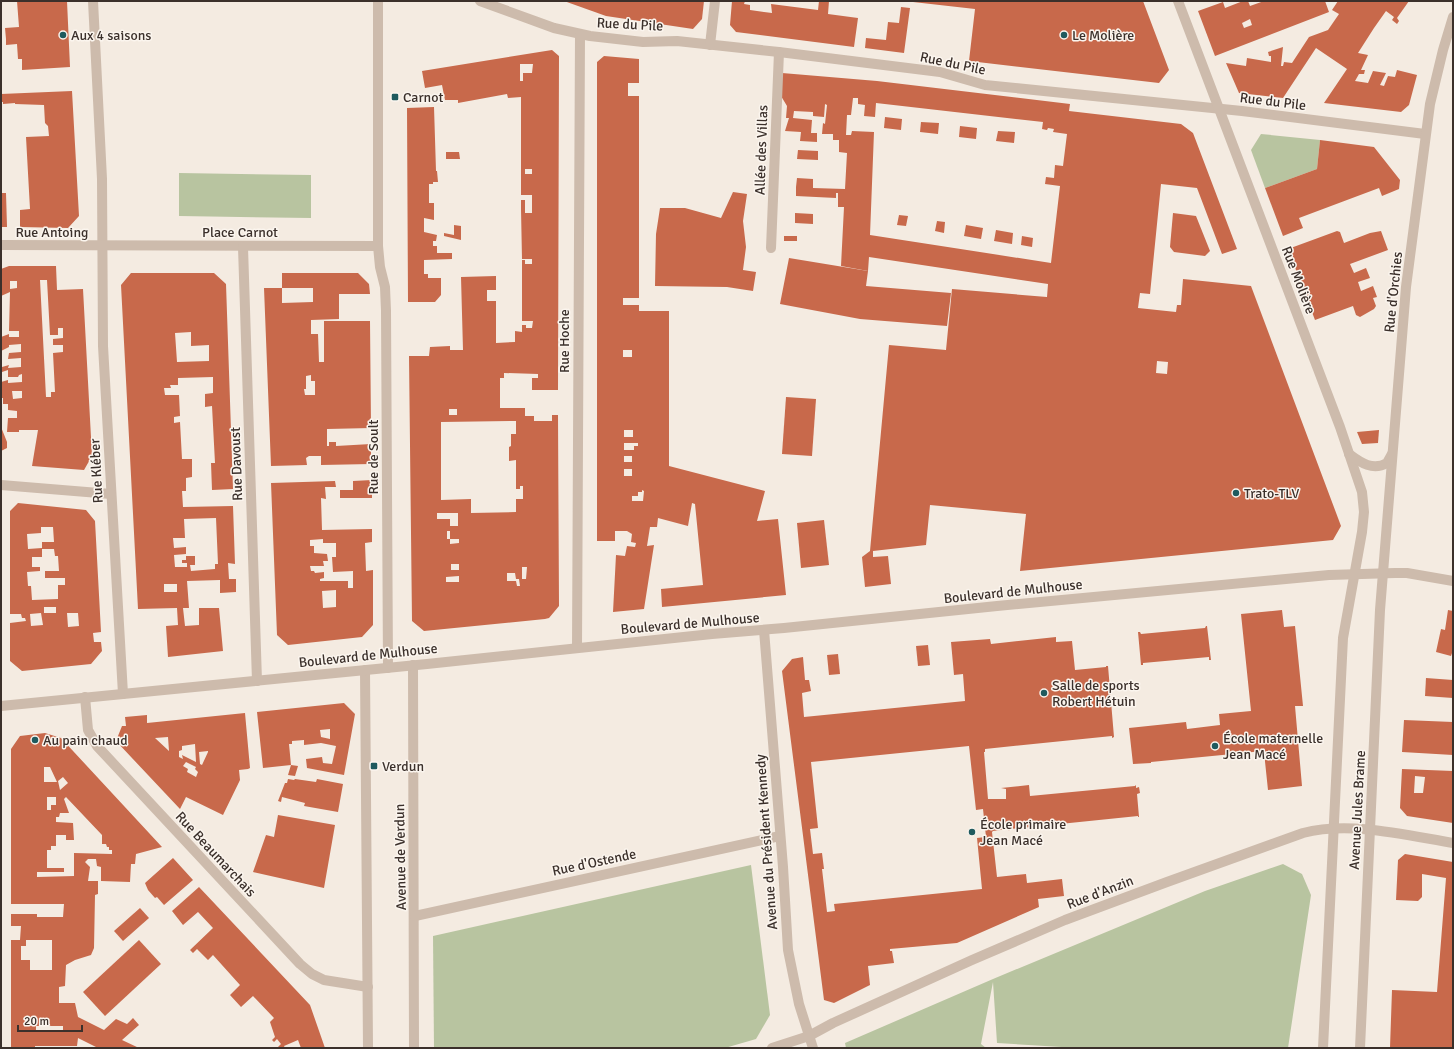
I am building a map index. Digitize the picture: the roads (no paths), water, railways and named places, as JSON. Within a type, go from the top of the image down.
[{"type":"street","points":[[93,1],[102,179],[103,246]]},
{"type":"street","points":[[378,1],[378,246]]},
{"type":"street","name":"Rue du Pile","points":[[480,1],[497,4],[554,28],[580,35],[636,41],[670,40],[779,52],[940,72],[985,85],[1218,109],[1425,134]]},
{"type":"street","points":[[710,45],[715,1]]},
{"type":"street","name":"Rue Molière","points":[[1178,1],[1362,492],[1362,532],[1354,574]]},
{"type":"street","name":"Rue d'Orchies","points":[[1383,573],[1406,287],[1425,134],[1436,80],[1453,17]]},
{"type":"street","name":"Rue Hoche","points":[[577,648],[580,35]]},
{"type":"street","name":"Allée des Villas","points":[[771,248],[779,52]]},
{"type":"street","name":"Rue Antoing","points":[[1,245],[103,246]]},
{"type":"street","name":"Place Carnot","points":[[103,246],[378,246]]},
{"type":"street","name":"Rue Kléber","points":[[103,246],[103,346],[122,694]]},
{"type":"street","name":"Rue de Soult","points":[[378,246],[380,267],[385,287],[386,311],[388,668]]},
{"type":"street","name":"Rue Davoust","points":[[243,247],[257,681]]},
{"type":"street","points":[[1349,454],[1363,464],[1377,466],[1387,463],[1392,454]]},
{"type":"street","points":[[1,485],[111,494]]},
{"type":"street","name":"Avenue Jules Brame","points":[[1360,1048],[1379,618],[1383,573]]},
{"type":"street","name":"Boulevard de Mulhouse","points":[[1,706],[413,666],[712,634],[1329,575],[1407,573],[1453,581]]},
{"type":"street","name":"Avenue Jules Brame","points":[[1323,1048],[1343,645],[1354,574]]},
{"type":"street","name":"Avenue du Président Kennedy","points":[[764,630],[783,867],[788,950],[799,1004],[813,1048]]},
{"type":"street","name":"Avenue de Verdun","points":[[413,666],[412,709],[415,916],[414,1048]]},
{"type":"street","points":[[365,670],[368,1048]]},
{"type":"street","name":"Rue Beaumarchais","points":[[85,698],[88,730],[97,746],[300,964],[312,974],[324,980],[368,987]]},
{"type":"street","name":"Rue d'Anzin","points":[[772,1048],[809,1036],[833,1023],[972,960],[1065,920],[1302,833],[1316,830],[1334,829],[1370,830],[1453,843]]},
{"type":"street","name":"Rue d'Ostende","points":[[415,916],[780,836]]},
{"type":"place","name":"Aux 4 saisons","points":[[63,35]]},
{"type":"place","name":"Le Molière","points":[[1064,35]]},
{"type":"place","name":"Carnot","points":[[395,97]]},
{"type":"place","name":"Trato-TLV","points":[[1236,493]]},
{"type":"place","name":"Salle de sports Robert Hétuin","points":[[1044,693]]},
{"type":"place","name":"Au pain chaud","points":[[35,740]]},
{"type":"place","name":"École maternelle Jean Macé","points":[[1215,746]]},
{"type":"place","name":"Verdun","points":[[374,766]]},
{"type":"place","name":"École primaire Jean Macé","points":[[972,832]]}]
